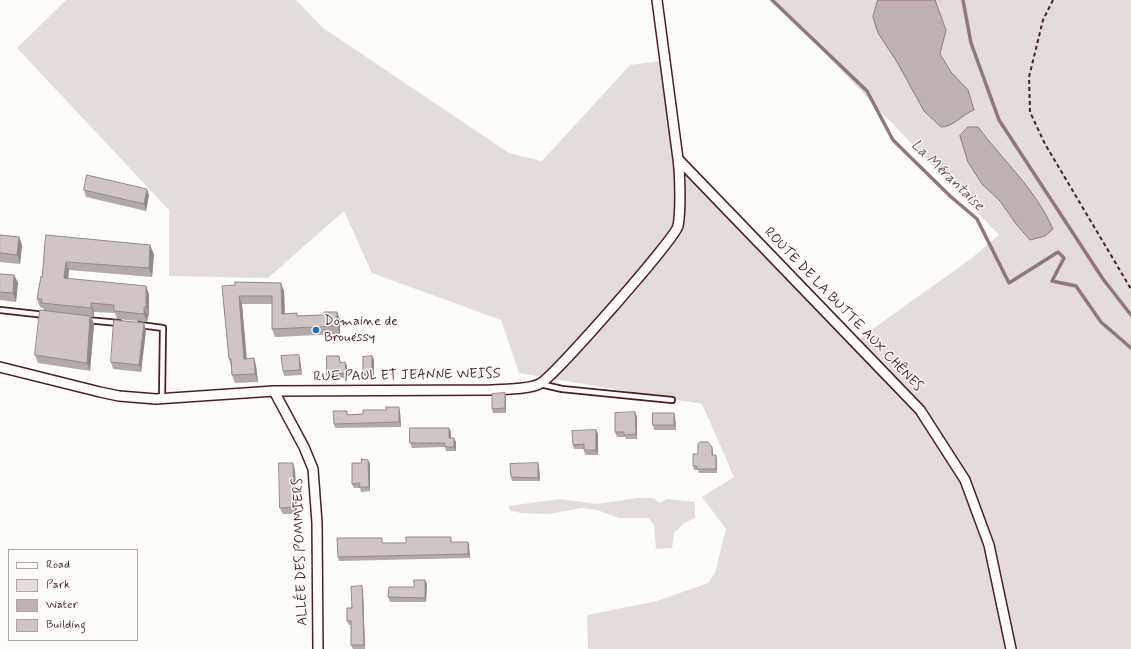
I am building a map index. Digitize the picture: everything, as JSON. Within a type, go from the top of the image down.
[{"type":"street","points":[[540,384],[583,339],[666,245],[678,226],[680,170],[657,0]]},
{"type":"street","name":"ROUTE DE LA BUTTE AUX CHÊNES","points":[[678,159],[920,410],[965,480],[989,545],[1011,649]]},
{"type":"street","name":"RUE PAUL ET JEANNE WEISS","points":[[0,368],[119,396],[162,399],[274,391],[490,390],[524,388],[540,384]]},
{"type":"street","name":"ALLÉE DES POMMIERS","points":[[274,391],[304,447],[313,469],[317,523],[318,649]]},
{"type":"lane","points":[[0,310],[54,316]]},
{"type":"lane","points":[[77,319],[124,324]]},
{"type":"lane","points":[[132,324],[163,328],[162,399]]},
{"type":"lane","points":[[540,384],[562,389],[672,400]]},
{"type":"path","points":[[1053,0],[1043,20],[1029,77],[1030,112],[1045,144],[1131,289]]},
{"type":"green space","points":[[66,0],[296,0],[323,28],[509,153],[542,161],[630,65],[659,61],[673,157],[909,407],[860,338],[972,258],[999,235],[774,0],[878,0],[873,17],[888,47],[920,85],[956,121],[965,113],[968,90],[951,72],[940,54],[946,30],[935,0],[1131,0],[1131,649],[588,649],[587,615],[657,601],[708,583],[715,573],[726,529],[702,497],[734,477],[702,404],[519,373],[501,320],[372,273],[344,211],[268,278],[169,276],[169,210],[17,48]],"holes":[[[977,127],[1028,188],[1045,214],[1052,229],[1030,239],[1016,224],[1000,201],[982,184]]]},
{"type":"green space","points":[[637,498],[654,498],[659,503],[667,499],[695,502],[695,518],[684,523],[674,533],[672,548],[656,549],[654,525],[648,518],[619,518],[597,510],[582,508],[548,514],[522,513],[511,511],[508,506],[560,499],[597,504]]},
{"type":"water","points":[[878,0],[935,0],[946,30],[940,54],[951,72],[968,90],[974,110],[954,123],[941,127],[924,111],[897,62],[878,33],[873,17]]},
{"type":"water","points":[[968,127],[978,127],[1028,188],[1046,214],[1053,229],[1045,236],[1030,240],[1016,224],[1000,201],[982,184],[968,162],[960,136]]},
{"type":"building","points":[[87,175],[147,189],[144,204],[84,190]]},
{"type":"building","points":[[0,235],[19,237],[17,255],[0,253]]},
{"type":"building","points":[[46,235],[150,245],[149,268],[66,262],[64,278],[146,286],[146,307],[144,307],[144,314],[114,311],[114,305],[91,303],[91,308],[41,303],[42,299],[37,299],[41,276],[42,277]]},
{"type":"building","points":[[0,274],[14,275],[13,293],[0,292]]},
{"type":"building","points":[[235,282],[281,283],[282,314],[297,313],[297,316],[324,315],[324,312],[337,312],[337,326],[272,329],[272,296],[239,296],[244,359],[254,358],[255,374],[232,375],[222,286],[235,285]]},
{"type":"building","points":[[40,310],[90,316],[87,363],[35,355]]},
{"type":"building","points":[[114,320],[144,323],[139,365],[111,362]]},
{"type":"building","points":[[299,355],[300,370],[283,371],[281,356]]},
{"type":"building","points":[[327,356],[339,356],[340,363],[345,362],[346,373],[327,375]]},
{"type":"building","points":[[372,356],[372,371],[363,372],[363,357]]},
{"type":"building","points":[[505,393],[505,408],[492,409],[492,394]]},
{"type":"building","points":[[386,407],[399,407],[399,422],[334,424],[333,411],[347,411],[347,415],[363,414],[363,410],[386,410]]},
{"type":"building","points":[[635,412],[636,434],[624,435],[624,432],[615,432],[615,413]]},
{"type":"building","points":[[653,413],[674,413],[674,425],[653,425]]},
{"type":"building","points":[[410,428],[449,428],[449,438],[454,438],[454,447],[445,447],[445,443],[410,443]]},
{"type":"building","points":[[596,430],[596,450],[584,450],[584,444],[573,445],[572,431]]},
{"type":"building","points":[[700,442],[708,442],[712,447],[712,455],[716,455],[716,469],[697,469],[697,466],[693,466],[693,454],[698,454],[698,444]]},
{"type":"building","points":[[362,459],[368,460],[369,487],[359,487],[360,483],[352,484],[352,463],[361,463]]},
{"type":"building","points":[[279,463],[293,463],[294,507],[280,508]]},
{"type":"building","points":[[538,463],[538,478],[511,477],[510,464]]},
{"type":"building","points":[[406,537],[451,537],[451,542],[468,542],[468,554],[338,557],[337,538],[382,538],[382,543],[406,543]]},
{"type":"building","points":[[414,580],[425,580],[425,598],[388,597],[389,587],[414,587]]},
{"type":"building","points":[[362,586],[364,645],[351,645],[351,621],[347,621],[347,608],[352,608],[351,587]]},
{"type":"waterway","name":"La Mérantaise","points":[[772,0],[867,91],[893,140],[950,196],[977,219],[1009,283],[1058,252],[1064,258],[1052,281],[1076,286],[1101,322],[1131,348]]},
{"type":"waterway","points":[[963,0],[971,43],[999,120],[1103,279],[1131,315]]},
{"type":"place","name":"Domaine de Brouëssy","points":[[316,330]]}]
